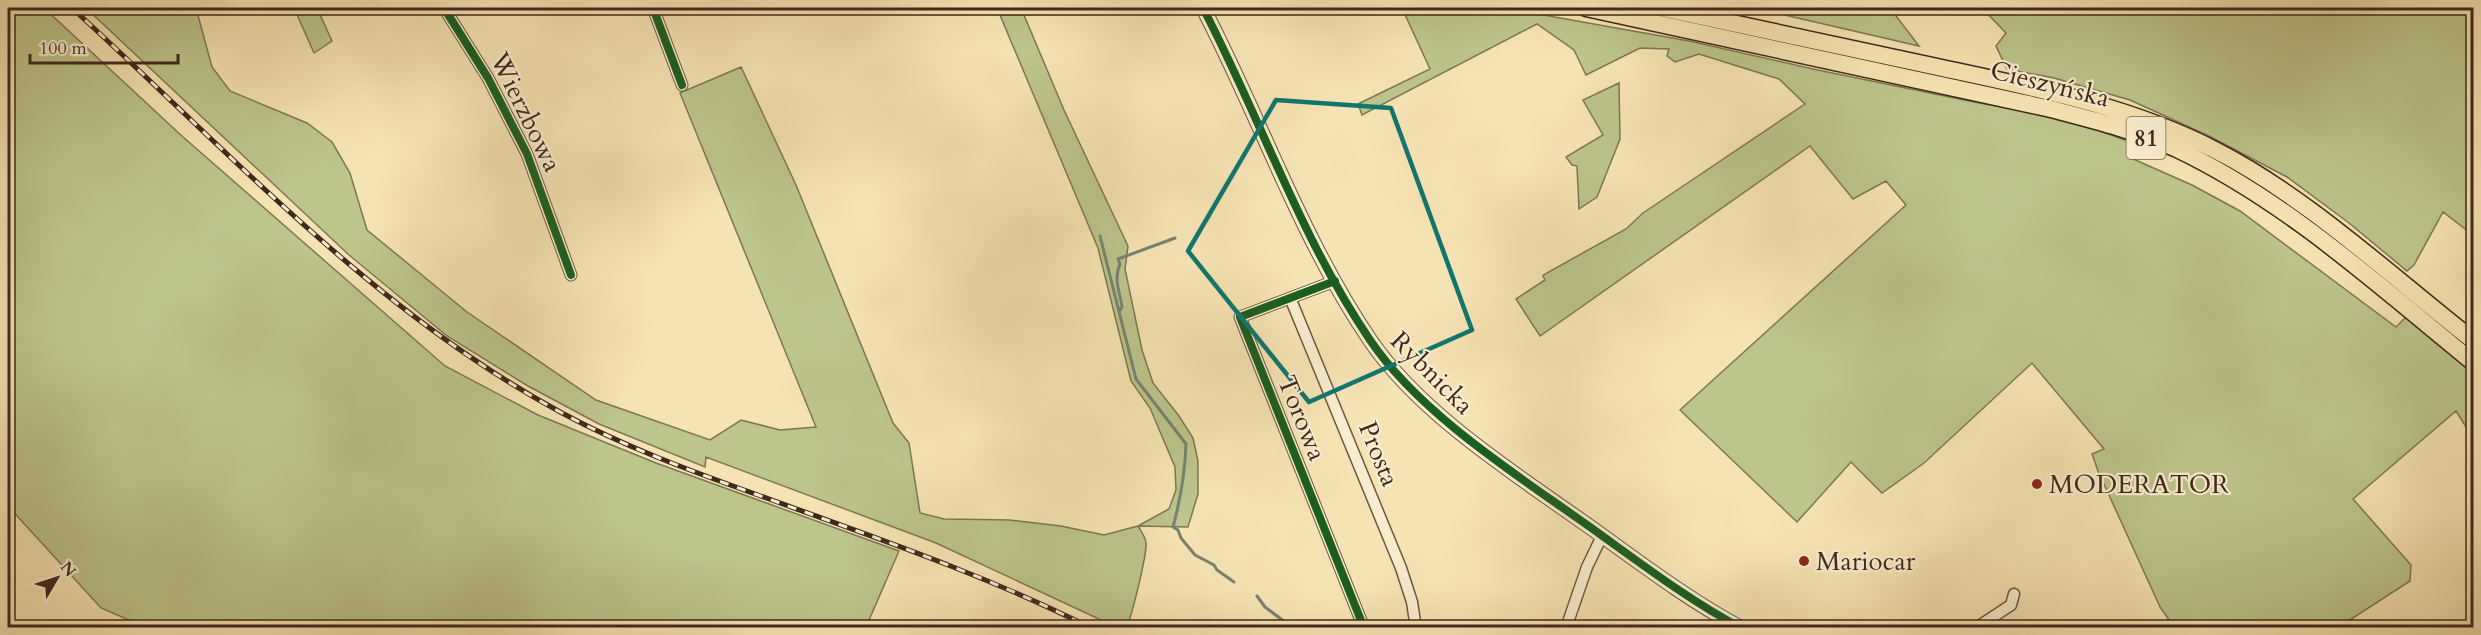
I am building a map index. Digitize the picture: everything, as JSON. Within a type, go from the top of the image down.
[{"type":"main road","name":"Cieszyńska","points":[[1586,8],[2040,106],[2107,124],[2175,148],[2231,178],[2285,213],[2474,363]]},
{"type":"main road","name":"Cieszyńska","points":[[1662,8],[2081,99],[2150,121],[2182,134],[2242,165],[2292,199],[2474,341]]},
{"type":"street","name":"Wierzbowa","points":[[444,8],[488,78],[527,154],[571,275]]},
{"type":"street","points":[[653,8],[682,85]]},
{"type":"street","name":"Rybnicka","points":[[1203,8],[1308,232],[1335,281],[1371,342],[1418,397],[1488,453],[1663,580],[1741,627]]},
{"type":"street","name":"Torowa","points":[[1335,281],[1291,300],[1240,317],[1364,627]]},
{"type":"street","name":"Prosta","points":[[1291,300],[1401,568],[1412,602],[1416,627]]},
{"type":"street","points":[[1566,627],[1587,567],[1602,536]]},
{"type":"street","points":[[1976,627],[2011,605],[2014,594]]},
{"type":"highlighted area","points":[[1276,100],[1391,108],[1472,330],[1309,402],[1188,251]]},
{"type":"green space","points":[[8,8],[44,8],[183,137],[445,366],[538,415],[656,463],[899,551],[866,627],[147,628],[101,608],[8,506]]},
{"type":"green space","points":[[86,8],[196,8],[212,67],[230,91],[307,123],[332,142],[350,173],[367,230],[467,312],[596,400],[710,440],[741,420],[780,430],[816,427],[680,93],[741,67],[796,185],[893,423],[909,443],[920,513],[944,519],[1010,520],[1061,526],[1104,535],[1138,526],[1145,539],[1146,550],[1135,601],[1126,627],[1116,627],[936,543],[706,457],[705,467],[599,424],[528,386],[447,336],[349,255]]},
{"type":"green space","points":[[294,8],[317,8],[332,41],[314,53]]},
{"type":"green space","points":[[997,8],[1021,8],[1064,110],[1128,246],[1125,269],[1142,350],[1153,383],[1193,438],[1198,461],[1198,494],[1188,527],[1138,526],[1169,509],[1176,490],[1175,467],[1150,408],[1131,381],[1098,248]]},
{"type":"green space","points":[[1402,8],[1505,8],[1689,41],[1974,102],[2065,118],[2136,144],[2131,158],[2192,185],[2240,211],[2396,327],[2406,317],[2473,372],[2473,438],[2456,411],[2353,499],[2411,565],[2410,581],[2339,627],[2174,627],[2160,607],[2098,471],[2092,454],[2104,449],[2032,363],[1924,463],[1882,493],[1851,462],[1797,522],[1680,410],[1906,205],[1886,181],[1853,199],[1810,146],[1540,336],[1516,299],[1545,280],[1543,276],[1545,274],[1626,229],[1643,213],[1805,104],[1779,79],[1699,54],[1675,62],[1667,56],[1669,49],[1640,48],[1586,75],[1574,50],[1537,24],[1362,115],[1358,104],[1430,69]]},
{"type":"green space","points":[[1754,8],[1890,8],[1919,46]]},
{"type":"green space","points":[[1982,8],[2473,8],[2473,235],[2443,212],[2414,265],[2407,271],[2349,223],[2287,177],[2209,136],[2130,100],[2054,78],[2007,69],[1996,46],[2006,33]]},
{"type":"green space","points":[[1619,83],[1620,139],[1597,197],[1579,209],[1577,166],[1572,165],[1566,157],[1603,135],[1583,100]]},
{"type":"waterway","points":[[1100,236],[1136,379],[1186,444],[1182,486],[1173,527],[1178,530],[1181,538],[1195,555],[1214,565],[1217,570],[1234,582]]},
{"type":"waterway","points":[[1119,312],[1122,307],[1117,280],[1120,264],[1118,259],[1175,238]]},
{"type":"waterway","points":[[1257,596],[1265,607],[1293,628]]},
{"type":"railway","points":[[72,8],[246,172],[365,278],[428,327],[493,372],[562,413],[634,448],[968,573],[1051,608],[1091,628]]},
{"type":"cycle path","points":[[444,8],[488,78],[527,154],[571,275]]},
{"type":"cycle path","points":[[653,8],[682,85]]},
{"type":"cycle path","points":[[1203,8],[1322,260],[1370,340],[1391,367],[1415,393],[1471,442],[1664,580],[1741,628]]},
{"type":"cycle path","points":[[1335,281],[1240,317],[1364,628]]},
{"type":"place","name":"MODERATOR","points":[[2037,484]]},
{"type":"place","name":"Mariocar","points":[[1804,561]]}]
